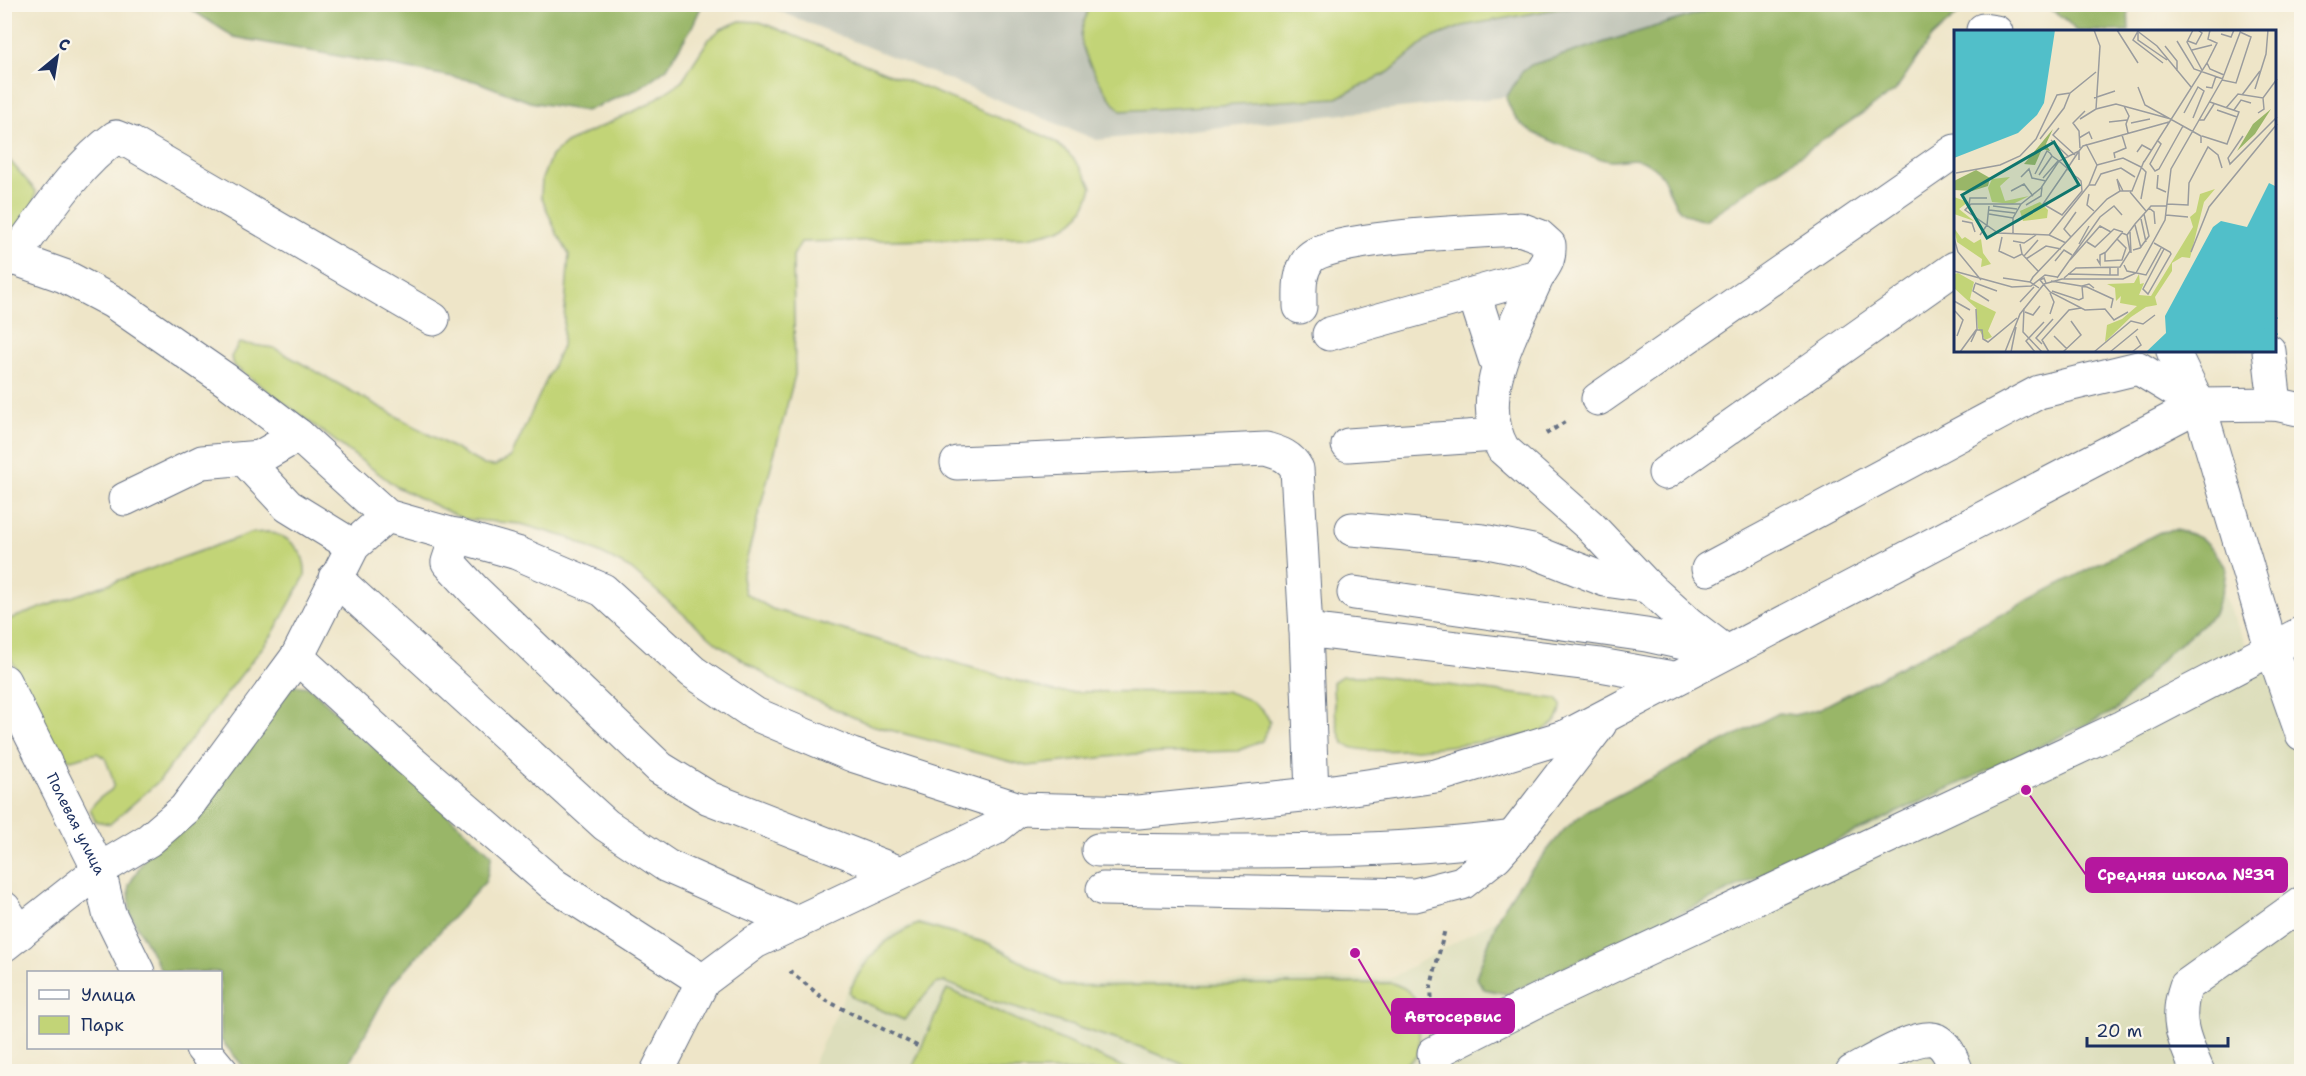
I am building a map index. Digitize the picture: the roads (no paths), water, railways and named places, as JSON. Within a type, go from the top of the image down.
[{"type":"street","points":[[434,319],[131,143],[116,137],[106,144],[59,195],[9,260],[64,276],[112,302],[226,380],[298,435],[387,516],[517,553],[603,590],[693,672],[755,714],[852,755],[1019,810],[1138,812],[1312,794],[1436,776],[1567,736],[1673,678],[2199,405],[2288,407],[2270,352]]},
{"type":"street","points":[[1598,399],[1954,152]]},
{"type":"street","points":[[1300,307],[1300,276],[1310,258],[1322,249],[1384,239],[1520,228],[1539,236],[1549,245],[1549,260],[1537,276],[1498,368],[1492,401],[1503,446],[1590,526],[1647,586],[1689,624],[1726,652]]},
{"type":"street","points":[[1665,473],[1954,269]]},
{"type":"street","points":[[1329,334],[1537,276]]},
{"type":"street","points":[[1474,294],[1498,368]]},
{"type":"street","points":[[2173,352],[2199,405],[2272,648],[2301,734]]},
{"type":"street","points":[[2196,352],[2199,405]]},
{"type":"street","points":[[1708,569],[2039,392],[2138,368],[2199,405]]},
{"type":"street","points":[[125,499],[202,462],[260,457],[298,435]]},
{"type":"street","points":[[1348,445],[1503,446]]},
{"type":"street","points":[[957,463],[1266,449],[1282,453],[1293,461],[1297,469],[1312,794]]},
{"type":"street","points":[[245,460],[288,506],[353,546]]},
{"type":"street","points":[[10,929],[149,840],[185,809],[297,657],[353,546],[387,516]]},
{"type":"street","points":[[1352,529],[1484,541],[1532,551],[1605,580],[1647,586]]},
{"type":"street","points":[[457,535],[448,562],[474,590],[660,768],[709,798],[898,872]]},
{"type":"street","points":[[335,579],[606,825],[667,866],[796,923]]},
{"type":"street","points":[[1354,593],[1646,635],[1726,652]]},
{"type":"street","points":[[1306,630],[1600,665],[1673,678]]},
{"type":"street","points":[[1436,1062],[1537,1001],[2122,728],[2301,633]]},
{"type":"street","points":[[297,657],[409,760],[554,885],[703,981]]},
{"type":"street","name":"Полевая улица","points":[[4,681],[99,870],[109,913],[138,971]]},
{"type":"street","points":[[1103,889],[1415,895],[1462,883],[1513,837],[1606,716]]},
{"type":"street","points":[[657,1071],[703,981],[755,942],[994,828],[1019,810]]},
{"type":"street","points":[[1098,850],[1294,851],[1449,846],[1513,837]]},
{"type":"street","points":[[2198,1071],[2181,1028],[2179,1005],[2186,986],[2301,903]]},
{"type":"street","points":[[1852,1071],[1921,1038],[1936,1040],[1947,1049],[1957,1071]]},
{"type":"street","points":[[204,1049],[222,1071]]},
{"type":"place","name":"Средняя школа №39","points":[[2026,790]]},
{"type":"place","name":"Автосервис","points":[[1355,953]]}]
